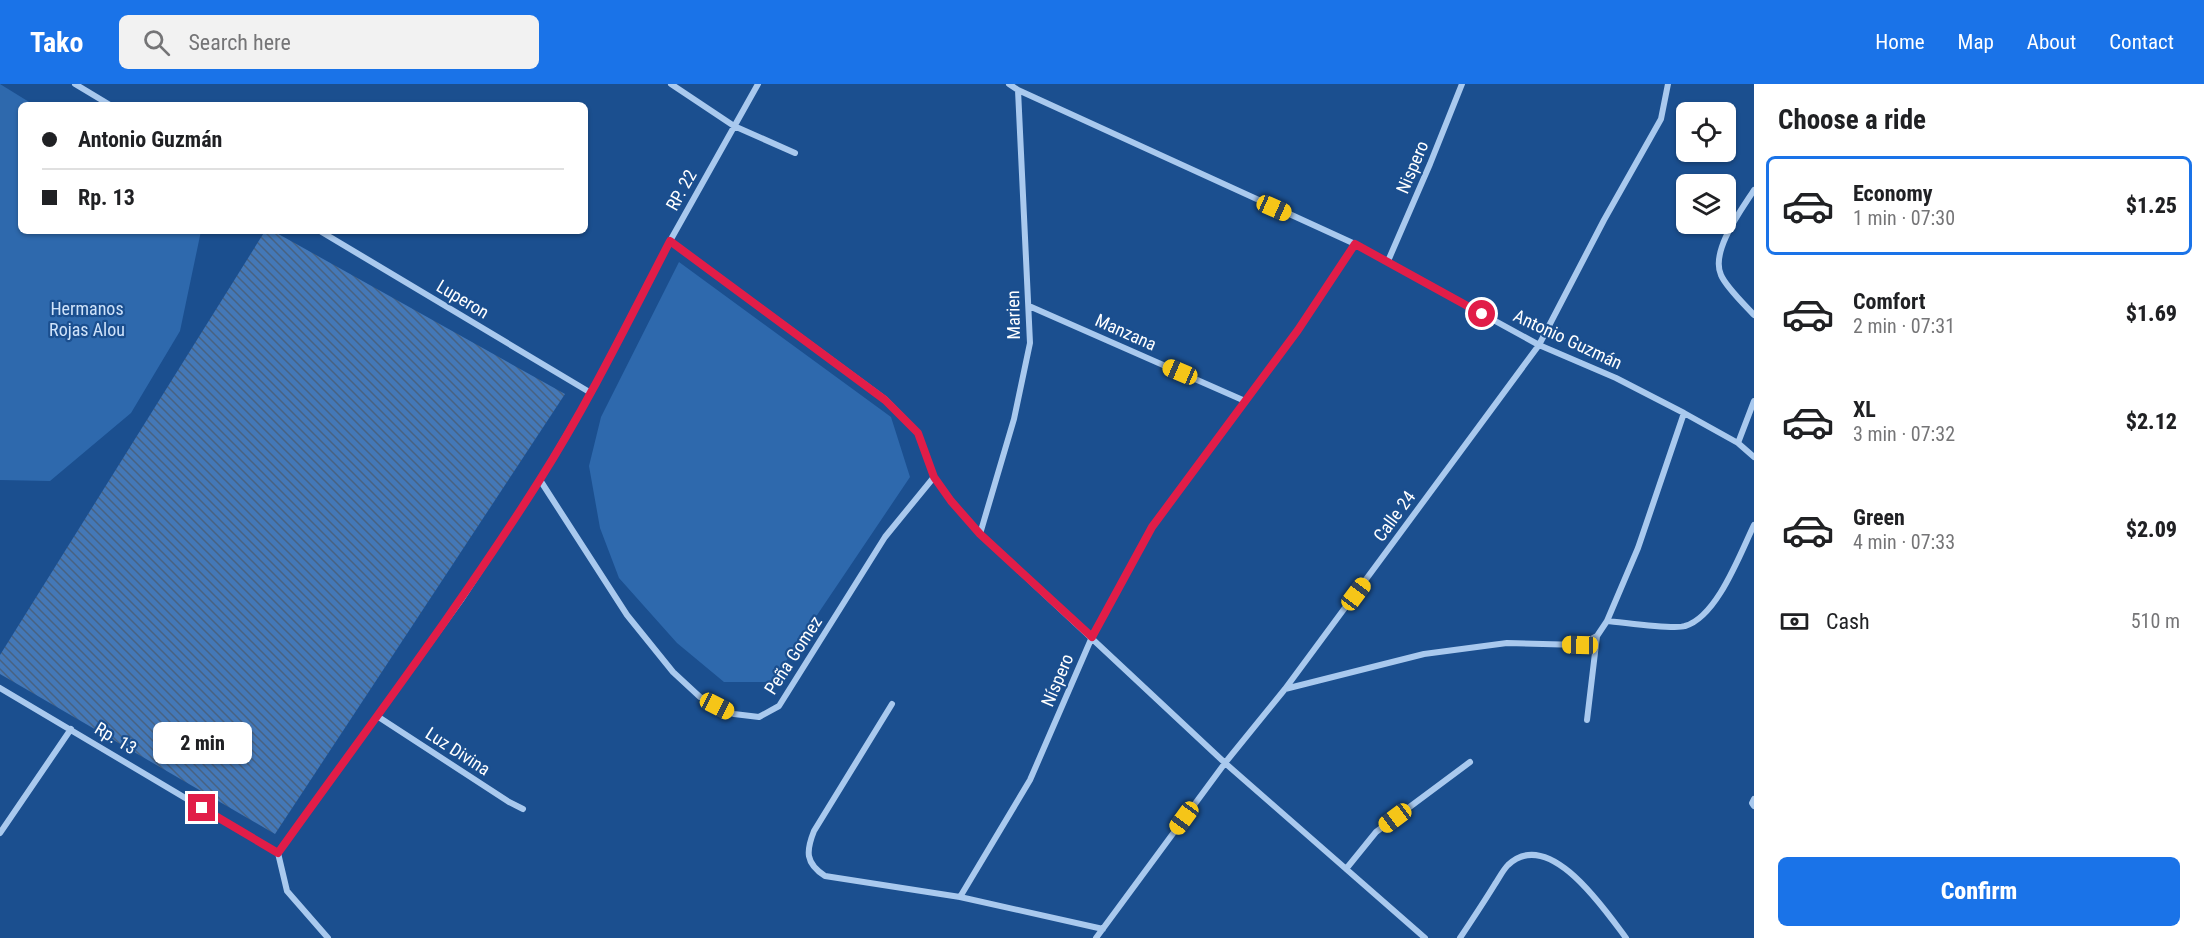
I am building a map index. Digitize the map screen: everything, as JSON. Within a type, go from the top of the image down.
[{"type":"street","points":[[75,84],[105,102]]},
{"type":"street","points":[[671,84],[734,126],[795,153]]},
{"type":"street","name":"RP. 22","points":[[278,853],[460,600],[540,480],[591,393],[670,241],[758,84]]},
{"type":"street","name":"Antonio Guzmán","points":[[1009,84],[1355,244],[1539,345],[1616,378],[1684,413],[1738,443],[1754,457]]},
{"type":"street","name":"Nispero","points":[[1388,261],[1462,84]]},
{"type":"street","name":"Calle 24","points":[[1096,938],[1225,763],[1285,689],[1539,345],[1604,220],[1661,119],[1668,84]]},
{"type":"street","name":"Marien","points":[[980,534],[1016,408],[1030,343],[1018,90]]},
{"type":"street","points":[[1754,189],[1734,221],[1719,253],[1720,274],[1754,315]]},
{"type":"street","name":"Luperon","points":[[325,234],[591,393]]},
{"type":"street","points":[[670,241],[885,400],[918,433],[934,477],[951,501],[980,534],[1225,763],[1425,938]]},
{"type":"street","name":"Níspero","points":[[960,897],[1030,780],[1092,637],[1152,527],[1298,330],[1355,244]]},
{"type":"street","name":"Manzana","points":[[1029,306],[1245,401]]},
{"type":"street","points":[[1738,443],[1754,401]]},
{"type":"street","points":[[1587,720],[1597,636],[1607,621],[1638,549],[1684,413]]},
{"type":"street","name":"Peña Gomez","points":[[540,480],[627,615],[673,672],[700,697],[734,714],[759,717],[779,706],[885,537],[934,477]]},
{"type":"street","points":[[1607,621],[1683,627],[1700,620],[1717,599],[1754,525]]},
{"type":"street","points":[[1285,689],[1424,654],[1507,643],[1580,645],[1597,636]]},
{"type":"street","name":"Rp. 13","points":[[0,688],[278,853]]},
{"type":"street","points":[[892,704],[814,831],[809,843],[808,857],[815,870],[825,876],[960,897],[1103,928]]},
{"type":"street","name":"Luz Divina","points":[[377,716],[523,809]]},
{"type":"street","points":[[0,832],[71,729]]},
{"type":"street","points":[[1346,869],[1376,832],[1470,762]]},
{"type":"street","points":[[1754,799],[1752,803],[1754,806]]},
{"type":"street","points":[[278,853],[287,891],[327,938]]},
{"type":"street","points":[[1460,938],[1508,865],[1523,856],[1538,854],[1567,868],[1600,904],[1626,938]]},
{"type":"green space","name":"Hermanos Rojas Alou","points":[[0,84],[29,102],[18,102],[18,234],[200,234],[180,331],[131,413],[50,481],[0,480]]},
{"type":"green space","points":[[679,262],[891,417],[910,477],[772,682],[724,682],[677,643],[619,578],[600,528],[589,466],[601,417]]},
{"type":"building","points":[[263,234],[278,234],[565,394],[275,834],[0,674],[0,655]]},
{"type":"route","points":[[202,808],[278,853],[460,600],[540,480],[591,393],[670,241],[885,400],[918,433],[934,477],[951,501],[980,534],[1092,637],[1152,527],[1298,330],[1355,244],[1482,314]]}]
